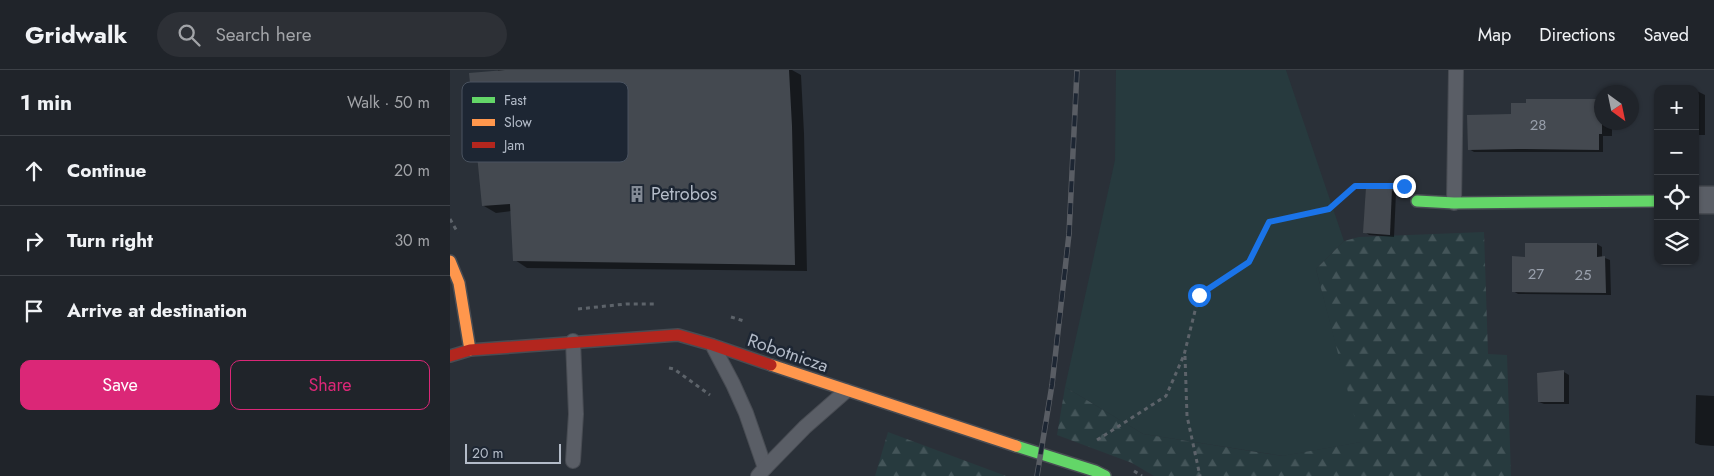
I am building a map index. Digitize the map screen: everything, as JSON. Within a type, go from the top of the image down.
[{"type":"street","points":[[1699,200],[1714,200]]},
{"type":"street","points":[[1417,201],[1454,203],[1654,201]]},
{"type":"street","points":[[450,261],[460,283],[470,350]]},
{"type":"street","name":"Robotnicza","points":[[450,356],[470,350],[573,341],[678,335],[1095,471],[1105,476]]},
{"type":"lane","points":[[1454,203],[1456,70]]},
{"type":"lane","points":[[573,341],[576,414],[573,461]]},
{"type":"lane","points":[[713,345],[734,384],[746,413],[762,472]]},
{"type":"lane","points":[[762,472],[806,427],[846,391]]},
{"type":"path","points":[[1095,441],[1166,396],[1184,355],[1199,295],[1249,262],[1269,222],[1329,209],[1355,186],[1404,186],[1417,201]]},
{"type":"path","points":[[450,219],[456,228]]},
{"type":"path","points":[[1184,355],[1188,416],[1200,476]]},
{"type":"path","points":[[666,368],[674,369],[710,395]]},
{"type":"green space","points":[[1116,70],[1286,70],[1344,241],[1316,269],[1362,442],[1283,456],[1143,434],[1065,387],[1115,160]]},
{"type":"green space","points":[[1484,232],[1488,354],[1507,355],[1511,476],[1154,476],[1132,463],[1057,435],[1065,387],[1143,434],[1282,456],[1361,442],[1316,269],[1344,241],[1359,237]]},
{"type":"green space","points":[[888,432],[1006,476],[875,476]]},
{"type":"building","name":"Petrobos","points":[[505,70],[789,70],[795,265],[513,261],[510,204],[482,206],[478,162],[628,162],[628,82],[470,82],[469,73]]},
{"type":"building","points":[[1526,99],[1594,99],[1594,130],[1602,130],[1602,134],[1599,134],[1599,150],[1468,150],[1467,115],[1511,114],[1511,103],[1526,103]]},
{"type":"building","points":[[1366,187],[1392,189],[1390,235],[1363,233]]},
{"type":"building","points":[[1525,243],[1597,243],[1597,257],[1605,256],[1606,293],[1512,292],[1512,256],[1525,257]]},
{"type":"building","points":[[1564,370],[1564,402],[1538,402],[1537,373]]},
{"type":"railway","points":[[1037,476],[1052,385],[1069,234],[1077,70]]},
{"type":"traffic: fast","points":[[1417,201],[1454,203],[1654,201]]},
{"type":"traffic: fast","points":[[1016,446],[1095,471],[1105,476]]},
{"type":"traffic: slow","points":[[450,261],[459,283],[470,350]]},
{"type":"traffic: slow","points":[[771,365],[1016,446]]},
{"type":"traffic: jam","points":[[450,356],[470,350],[678,335],[771,365]]},
{"type":"place","name":"Petrobos","points":[[637,194]]},
{"type":"route","points":[[1199,295],[1249,262],[1269,222],[1329,209],[1355,186],[1404,186]]}]
